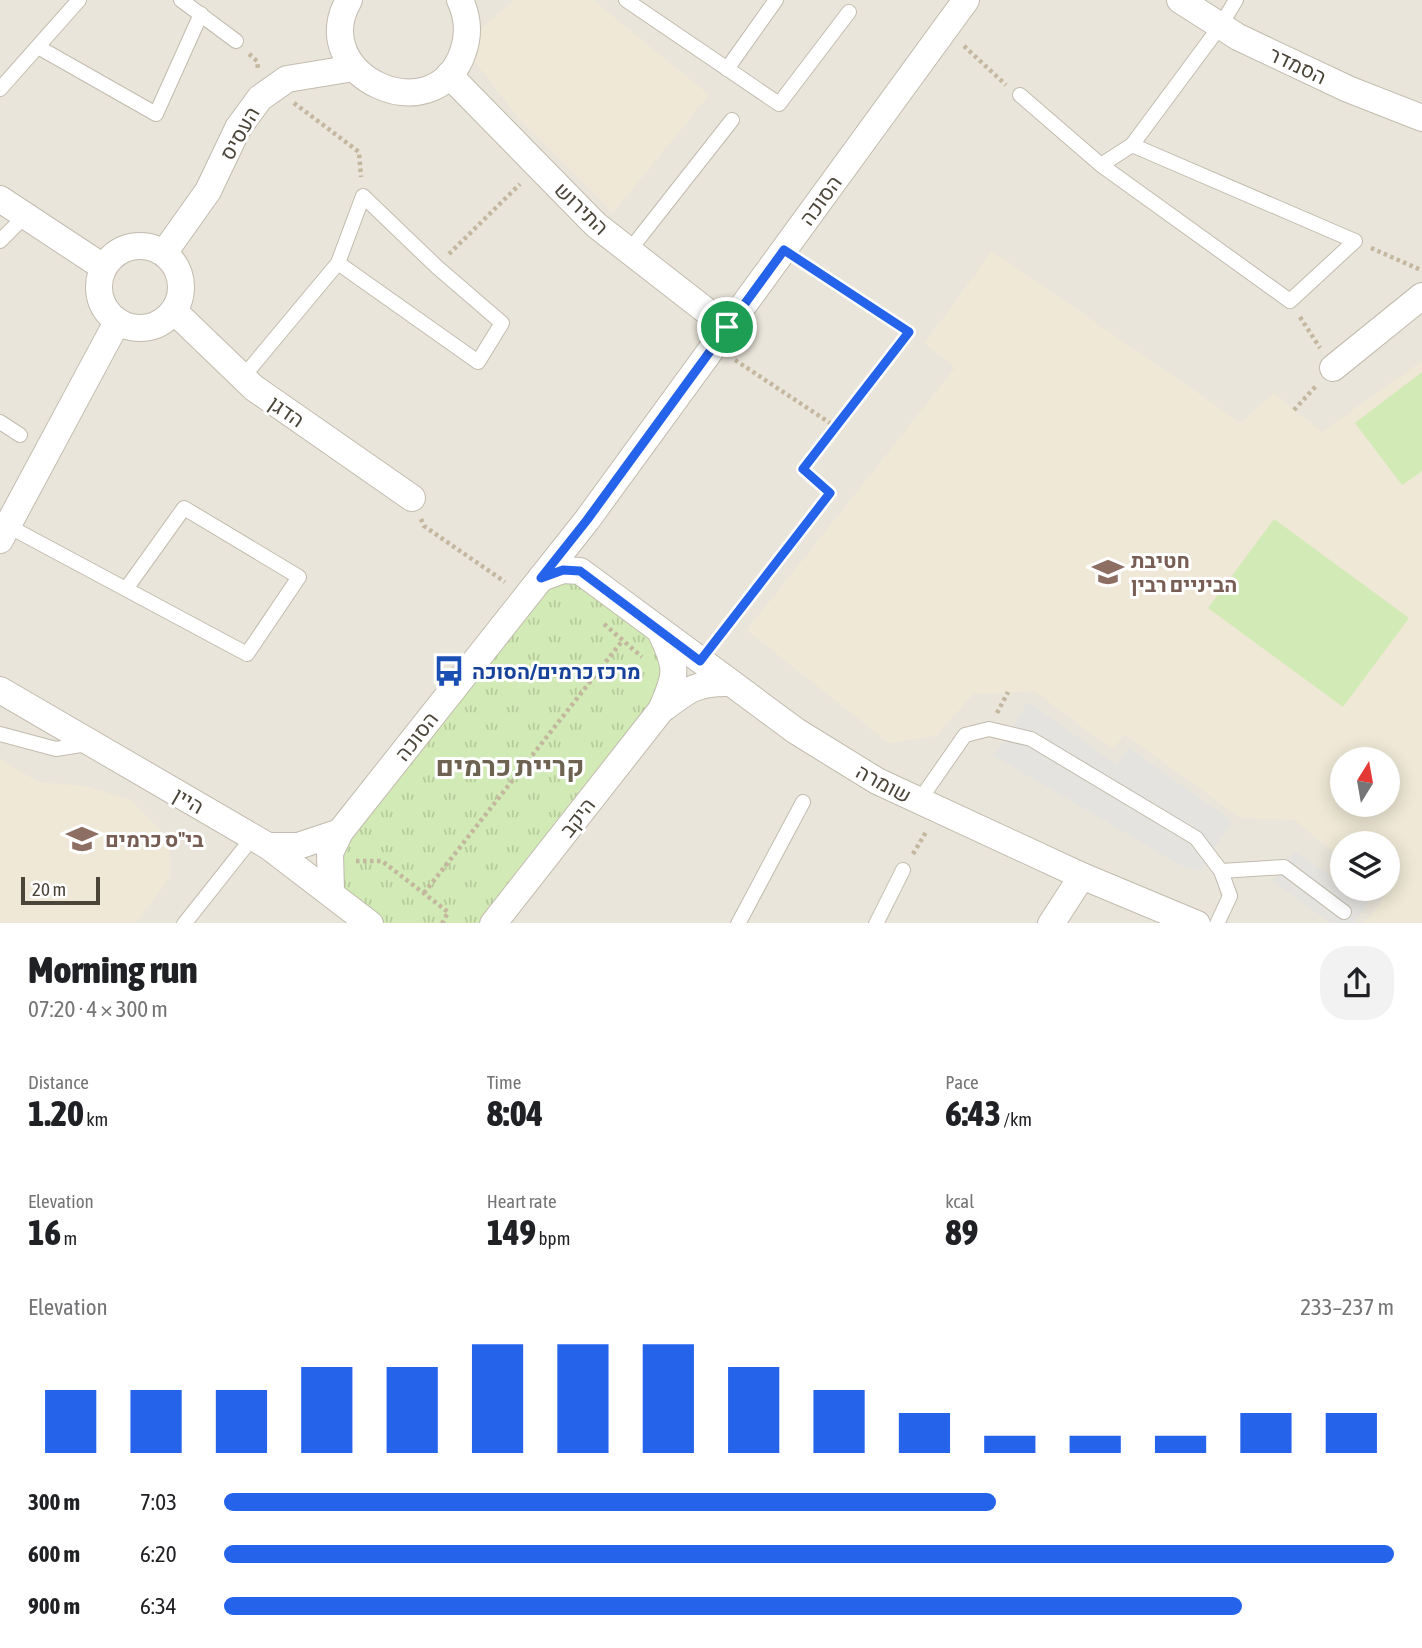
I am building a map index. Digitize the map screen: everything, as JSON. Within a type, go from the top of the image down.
[{"type":"street","points":[[349,0],[341,28],[344,49],[354,68],[369,83],[389,91],[411,93],[432,87],[449,75],[460,59],[467,41],[467,21],[460,0]]},
{"type":"street","name":"הסוכה","points":[[331,891],[329,861],[340,832],[587,520],[966,0]]},
{"type":"street","name":"הסמדר","points":[[1180,0],[1238,37],[1348,89],[1422,118]]},
{"type":"street","name":"העסיס","points":[[163,253],[208,191],[238,128],[267,93],[287,79],[354,68]]},
{"type":"street","name":"התירוש","points":[[449,75],[596,225],[629,251],[721,337]]},
{"type":"street","points":[[0,199],[103,267]]},
{"type":"street","points":[[137,245],[163,253],[178,269],[181,280],[179,302],[174,311],[154,327],[142,329],[117,322],[106,312],[99,297],[98,282],[103,267],[124,248],[137,245]]},
{"type":"street","points":[[1333,368],[1422,296]]},
{"type":"street","name":"הדגן","points":[[174,311],[243,377],[412,498]]},
{"type":"street","points":[[4,533],[117,322]]},
{"type":"street","name":"שומרה","points":[[587,520],[586,554],[604,586]]},
{"type":"street","name":"שומרה","points":[[533,587],[563,570],[580,571],[604,586],[661,633],[796,731],[877,781],[1082,876],[1197,923]]},
{"type":"street","name":"היקב","points":[[493,923],[661,710],[674,682],[675,662],[661,633]]},
{"type":"street","name":"היקב","points":[[661,710],[688,690],[705,682],[731,683]]},
{"type":"street","name":"היין","points":[[0,690],[261,841],[331,891],[369,923]]},
{"type":"street","points":[[261,841],[298,846],[340,832]]},
{"type":"street","points":[[1051,923],[1082,876]]},
{"type":"lane","points":[[0,89],[79,0]]},
{"type":"lane","points":[[181,0],[236,41]]},
{"type":"lane","points":[[626,0],[779,104],[849,12]]},
{"type":"lane","points":[[727,69],[776,0]]},
{"type":"lane","points":[[1101,164],[1132,145],[1221,25],[1236,0]]},
{"type":"lane","points":[[38,47],[156,114],[201,14]]},
{"type":"lane","points":[[1020,95],[1101,164],[1290,301],[1355,241],[1132,145]]},
{"type":"lane","points":[[629,251],[732,120]]},
{"type":"lane","points":[[243,377],[338,263],[363,196],[437,268],[502,323],[478,362],[338,263]]},
{"type":"lane","points":[[0,241],[25,216]]},
{"type":"lane","points":[[0,422],[20,435]]},
{"type":"lane","points":[[4,533],[126,589],[247,653],[299,577],[184,508],[126,589]]},
{"type":"lane","points":[[929,806],[965,735],[989,729],[1031,739],[1196,838],[1222,871],[1230,896],[1217,923]]},
{"type":"lane","points":[[0,734],[56,749],[92,743]]},
{"type":"lane","points":[[738,923],[803,802]]},
{"type":"lane","points":[[184,923],[261,841]]},
{"type":"lane","points":[[1222,871],[1284,867],[1343,912]]},
{"type":"lane","points":[[876,923],[903,870]]},
{"type":"path","points":[[946,28],[992,74]]},
{"type":"path","points":[[236,41],[257,61],[267,93],[359,152],[363,196]]},
{"type":"path","points":[[437,268],[506,196]]},
{"type":"path","points":[[1355,241],[1422,270]]},
{"type":"path","points":[[700,661],[830,493],[803,469],[909,332],[784,250]]},
{"type":"path","points":[[1290,301],[1333,368]]},
{"type":"path","points":[[721,337],[836,427]]},
{"type":"path","points":[[412,498],[424,526],[533,587]]},
{"type":"path","points":[[424,893],[623,640]]},
{"type":"path","points":[[903,870],[929,806]]},
{"type":"path","points":[[329,861],[382,861],[448,912],[443,923]]},
{"type":"shaded area","points":[[0,0],[1422,0],[1422,923],[0,923]]},
{"type":"shaded area","points":[[514,0],[593,0],[709,95],[613,213],[519,119],[472,58],[480,30]]},
{"type":"shaded area","name":"חטיבת הביניים רבין","points":[[992,251],[1241,423],[1273,393],[1322,432],[1422,361],[1422,923],[1364,923],[1382,901],[1400,901],[1400,831],[1330,831],[1330,849],[1295,820],[1241,818],[1124,734],[1113,750],[1034,691],[973,694],[936,736],[889,743],[747,630],[955,368],[925,343]]},
{"type":"shaded area","points":[[1028,702],[1116,764],[1129,748],[1232,821],[1200,872],[1182,866],[994,756]]},
{"type":"shaded area","name":"בי\"ס כרמים","points":[[0,759],[38,782],[86,786],[131,800],[159,829],[170,849],[169,878],[136,923],[0,923]]},
{"type":"shaded area","points":[[1295,852],[1330,876],[1330,901],[1368,902],[1354,923],[1331,923],[1273,881]]},
{"type":"green space","points":[[1422,372],[1422,471],[1402,485],[1355,423]]},
{"type":"green space","points":[[1274,519],[1409,618],[1343,707],[1208,608]]},
{"type":"green space","points":[[563,570],[661,633],[674,682],[493,923],[370,923],[331,891],[340,832]]},
{"type":"place","name":"חטיבת הביניים רבין","points":[[1108,572]]},
{"type":"place","name":"מרכז כרמים/הסוכה","points":[[449,671]]},
{"type":"place","name":"בי\"ס כרמים","points":[[82,839]]},
{"type":"district","name":"קריית כרמים","points":[[510,766]]},
{"type":"route","points":[[784,250],[909,332],[803,469],[830,493],[700,661],[604,586],[580,571],[563,570],[541,578],[587,520],[727,327],[784,250]]}]
